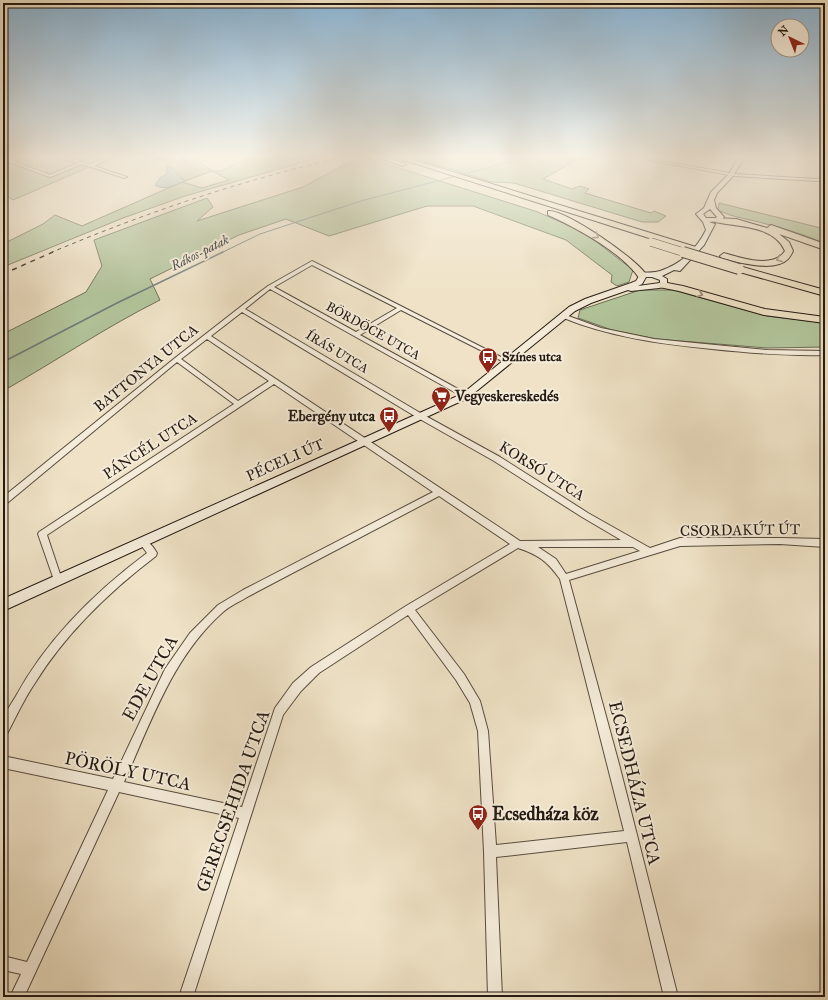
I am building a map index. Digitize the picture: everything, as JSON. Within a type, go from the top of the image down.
[{"type":"highway","points":[[524,203],[825,293]]},
{"type":"highway","points":[[524,203],[563,218],[587,231],[604,242],[641,272],[641,278]]},
{"type":"highway","points":[[540,203],[652,240],[745,261],[768,263],[783,259],[789,251],[784,242],[770,232],[718,217]]},
{"type":"highway","points":[[718,217],[781,230],[825,247]]},
{"type":"highway","points":[[693,249],[741,267],[825,286]]},
{"type":"highway","points":[[663,282],[764,312],[825,320]]},
{"type":"main road","points":[[708,229],[703,215],[710,203]]},
{"type":"main road","points":[[711,203],[713,209],[718,217]]},
{"type":"main road","points":[[703,215],[718,217]]},
{"type":"main road","points":[[616,292],[651,286],[663,282],[702,244],[708,229],[718,217]]},
{"type":"main road","points":[[616,292],[634,285],[641,278],[664,272],[681,265]]},
{"type":"main road","points":[[654,274],[663,282]]},
{"type":"main road","points":[[641,278],[644,284],[651,286]]},
{"type":"main road","name":"PÉCELI ÚT","points":[[3,605],[465,396],[581,304],[616,292]]},
{"type":"street","name":"BATTONYA UTCA","points":[[3,502],[177,359],[241,309],[270,287],[312,263],[402,308]]},
{"type":"street","name":"BÖRDÖCE UTCA","points":[[270,287],[465,396]]},
{"type":"street","points":[[356,336],[402,308],[508,362]]},
{"type":"street","name":"ÍRÁS UTCA","points":[[241,309],[420,416]]},
{"type":"street","points":[[564,316],[605,331],[664,342],[774,353],[825,353]]},
{"type":"street","points":[[207,336],[517,544],[535,550],[553,562],[564,578]]},
{"type":"street","points":[[177,359],[239,405]]},
{"type":"street","name":"PÁNCÉL UTCA","points":[[58,580],[42,534],[274,381]]},
{"type":"street","name":"KORSÓ UTCA","points":[[420,416],[497,459],[585,515],[648,551]]},
{"type":"street","name":"EDE UTCA","points":[[17,997],[168,672],[193,636],[221,608],[246,593],[439,492]]},
{"type":"street","points":[[3,730],[36,672],[74,623],[133,568],[153,553],[142,541]]},
{"type":"street","name":"CSORDAKÚT ÚT","points":[[564,578],[680,542],[780,541],[825,544]]},
{"type":"street","points":[[517,544],[633,543]]},
{"type":"street","name":"GERECSEHIDA UTCA","points":[[186,997],[279,712],[297,687],[315,670],[409,609],[517,544]]},
{"type":"street","name":"ECSEDHÁZA UTCA","points":[[564,578],[671,997]]},
{"type":"street","points":[[409,609],[460,678],[475,701],[483,731],[490,852],[495,997]]},
{"type":"street","name":"PÖRÖLY UTCA","points":[[3,762],[245,813]]},
{"type":"street","points":[[490,852],[631,836]]},
{"type":"street","points":[[3,963],[30,969]]},
{"type":"green space","points":[[135,203],[166,203],[123,218],[3,267],[3,263],[7,258],[7,255],[3,253],[3,244],[43,224],[55,215],[82,226]]},
{"type":"green space","points":[[194,203],[210,203],[213,207],[197,221],[254,203],[509,203],[538,212],[585,233],[633,270],[629,282],[617,286],[611,282],[612,275],[566,240],[473,206],[427,206],[329,236],[286,219],[239,235],[150,279],[160,300],[120,321],[3,391],[3,334],[86,292],[102,266],[94,240]]},
{"type":"green space","points":[[579,203],[617,203],[651,213],[654,211],[666,216],[658,222],[642,222]]},
{"type":"green space","points":[[719,203],[825,229],[825,244],[788,230],[724,213],[718,210]]},
{"type":"green space","points":[[640,290],[673,290],[767,316],[825,323],[825,347],[767,348],[656,339],[612,330],[578,318],[580,310]]},
{"type":"waterway","name":"Rákos-patak","points":[[221,253],[260,234],[356,203]]},
{"type":"waterway","name":"Rákos-patak","points":[[3,362],[117,303],[223,252]]},
{"type":"railway","points":[[50,253],[86,238],[183,203]]},
{"type":"railway","points":[[3,274],[53,252]]},
{"type":"place","name":"Színes utca","points":[[488,374]]},
{"type":"place","name":"Vegyeskereskedés","points":[[441,413]]},
{"type":"place","name":"Ebergény utca","points":[[389,433]]},
{"type":"place","name":"Ecsedháza köz","points":[[478,831]]}]
